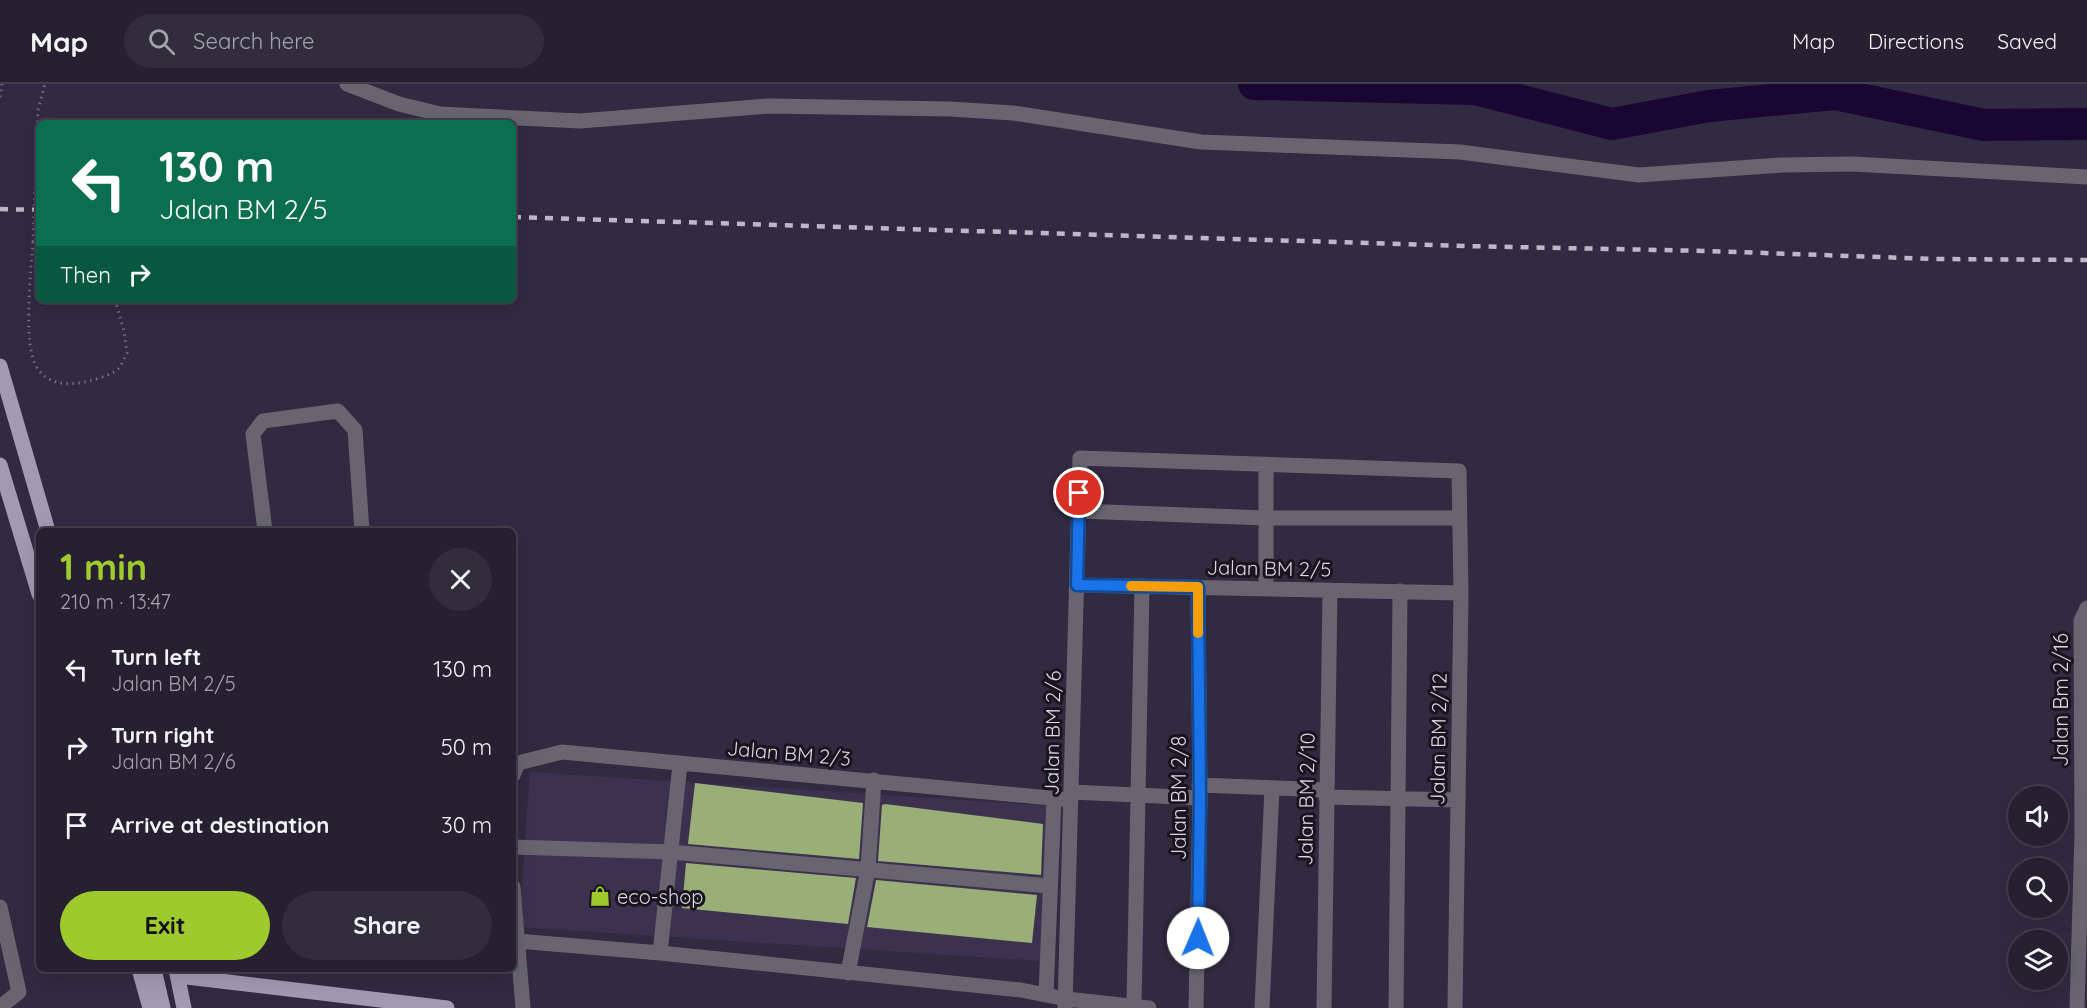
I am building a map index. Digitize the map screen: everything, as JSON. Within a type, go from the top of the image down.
[{"type":"main road","points":[[0,366],[47,528]]},
{"type":"main road","points":[[0,465],[36,584]]},
{"type":"main road","points":[[140,972],[150,1008]]},
{"type":"main road","points":[[154,972],[162,1001]]},
{"type":"main road","points":[[213,972],[221,982]]},
{"type":"main road","points":[[162,1001],[177,973]]},
{"type":"main road","points":[[177,973],[221,982],[447,1008]]},
{"type":"main road","points":[[177,973],[187,1008]]},
{"type":"main road","points":[[162,1001],[187,1008]]},
{"type":"street","points":[[347,84],[399,104],[440,114],[568,121],[770,106],[950,109],[1013,113],[1201,142],[1460,152],[1639,175],[1782,165],[1853,164],[2087,177]]},
{"type":"street","points":[[265,528],[254,434],[263,421],[338,411],[355,430],[362,528]]},
{"type":"street","name":"Jalan BM 2/6","points":[[1066,1003],[1080,458],[1266,465]]},
{"type":"street","points":[[1266,465],[1266,589]]},
{"type":"street","name":"Jalan BM 2/12","points":[[1266,465],[1459,471],[1461,593],[1455,1008]]},
{"type":"street","points":[[1079,511],[1266,518],[1459,518]]},
{"type":"street","name":"Jalan BM 2/5","points":[[1077,585],[1461,593]]},
{"type":"street","points":[[1134,1006],[1142,586]]},
{"type":"street","name":"Jalan BM 2/8","points":[[1196,1008],[1200,791],[1198,587]]},
{"type":"street","name":"Jalan BM 2/10","points":[[1324,1008],[1330,590]]},
{"type":"street","points":[[1396,1008],[1400,591]]},
{"type":"street","name":"Jalan Bm 2/16","points":[[2077,1008],[2084,833],[2081,621],[2087,608]]},
{"type":"street","name":"Jalan BM 2/3","points":[[516,768],[518,763],[562,752],[1054,799],[1072,796],[1272,788],[1399,799],[1458,800]]},
{"type":"street","points":[[660,953],[680,764]]},
{"type":"street","points":[[848,973],[868,869],[874,780]]},
{"type":"street","points":[[1262,1008],[1272,788]]},
{"type":"street","points":[[1046,995],[1054,799]]},
{"type":"street","points":[[516,847],[671,852],[1050,886]]},
{"type":"street","points":[[0,907],[19,992],[0,1007]]},
{"type":"street","points":[[516,928],[523,1008]]},
{"type":"street","points":[[517,941],[660,953],[1021,990],[1046,995],[1066,1003],[1149,1008]]},
{"type":"path","points":[[0,97],[3,84]]},
{"type":"path","points":[[38,120],[45,84]]},
{"type":"path","points":[[36,163],[30,283],[30,349],[37,369],[50,380],[66,384],[88,382],[117,370],[128,353],[116,303]]},
{"type":"shaded area","points":[[530,772],[1052,806],[1041,961],[519,927]]},
{"type":"building","points":[[695,783],[863,803],[859,859],[688,844]]},
{"type":"building","points":[[882,805],[1043,824],[1041,875],[878,861]]},
{"type":"building","points":[[686,863],[856,878],[848,924],[682,908]]},
{"type":"building","points":[[876,880],[1037,895],[1032,943],[867,927]]},
{"type":"waterway","points":[[1254,84],[1475,89],[1612,124],[1709,106],[1835,94],[1984,125],[2087,124]]},
{"type":"railway","points":[[0,209],[36,210]]},
{"type":"railway","points":[[516,217],[1935,259],[2087,260]]},
{"type":"slow traffic","points":[[1131,586],[1198,587],[1198,633]]},
{"type":"place","name":"eco-shop","points":[[600,896]]},
{"type":"route","points":[[1079,493],[1077,585],[1198,587],[1200,798],[1198,938]]}]
